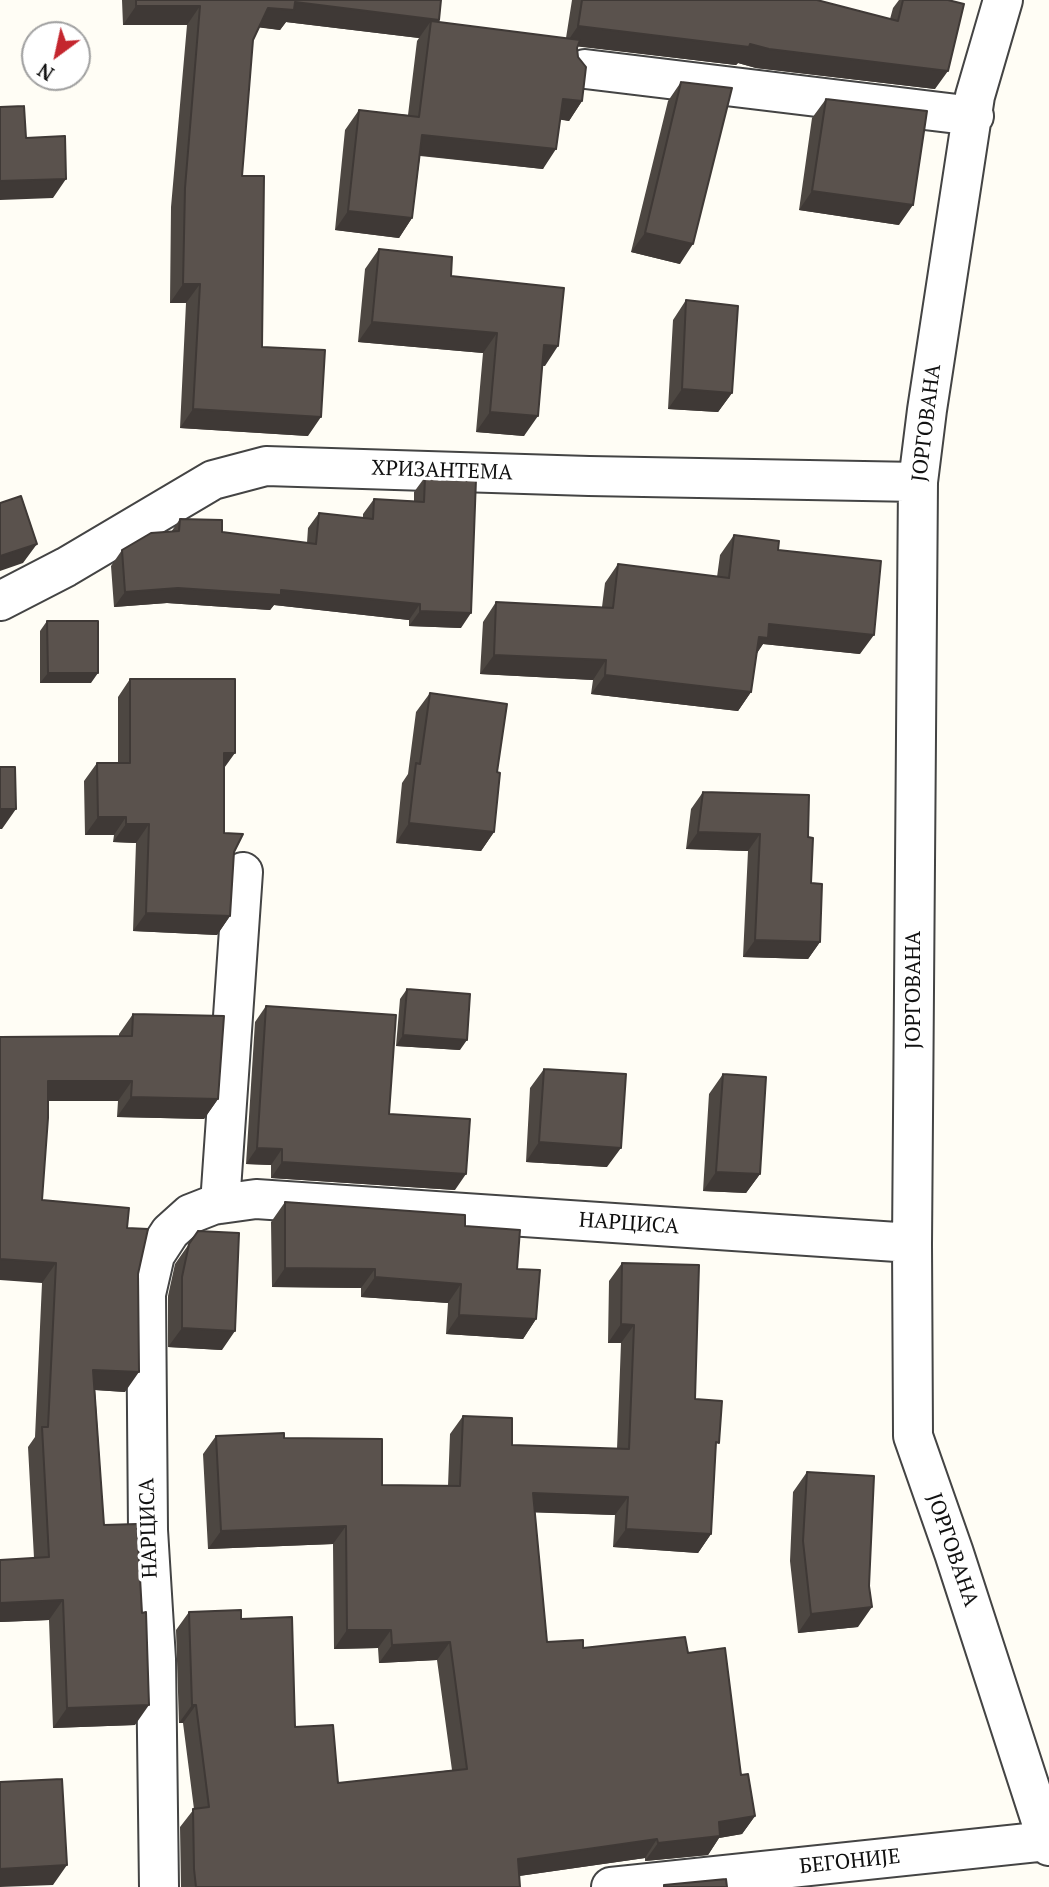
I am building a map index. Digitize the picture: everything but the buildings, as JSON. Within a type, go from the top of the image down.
[{"type":"street","name":"ЈОРГОВАНА","points":[[1003,0],[975,96],[918,482],[913,1436],[1048,1843]]},
{"type":"street","points":[[585,69],[974,116]]},
{"type":"street","name":"ХРИЗАНТЕМА","points":[[0,601],[66,567],[213,480],[266,466],[918,482]]},
{"type":"street","points":[[220,1204],[243,872]]},
{"type":"street","name":"НАРЦИСА","points":[[159,1887],[156,1659],[148,1530],[146,1294],[155,1255],[170,1232],[190,1214],[220,1204],[256,1199],[912,1243]]},
{"type":"street","name":"БЕГОНИЈЕ","points":[[611,1887],[1048,1843]]}]
